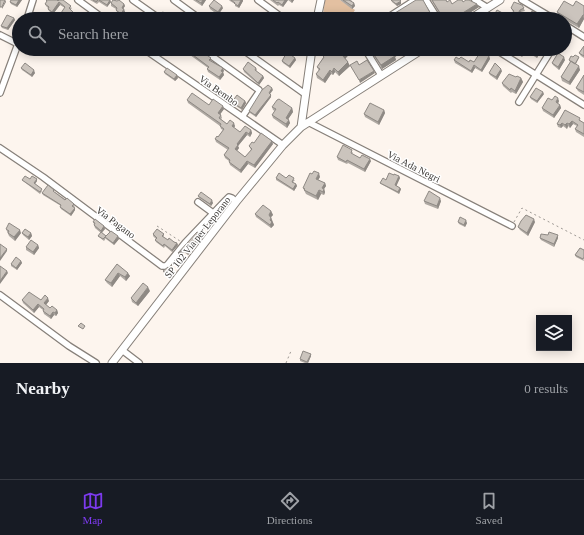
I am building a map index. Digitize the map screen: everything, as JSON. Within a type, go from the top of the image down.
[{"type":"street","points":[[29,12],[33,0]]},
{"type":"street","points":[[78,0],[94,12]]},
{"type":"street","points":[[134,0],[150,12]]},
{"type":"street","points":[[174,0],[190,12]]},
{"type":"street","points":[[258,0],[274,12]]},
{"type":"street","points":[[318,12],[321,0]]},
{"type":"street","points":[[398,12],[415,0]]},
{"type":"street","points":[[426,0],[434,12]]},
{"type":"street","points":[[475,0],[488,8]]},
{"type":"street","points":[[481,12],[500,0]]},
{"type":"street","points":[[522,0],[542,12]]},
{"type":"street","points":[[572,30],[584,37]]},
{"type":"street","points":[[0,35],[12,40]]},
{"type":"street","points":[[0,93],[13,56]]},
{"type":"street","name":"Via Bembo","points":[[154,56],[283,145]]},
{"type":"street","points":[[212,56],[259,90],[242,117]]},
{"type":"street","points":[[252,56],[305,94]]},
{"type":"street","points":[[301,127],[311,56]]},
{"type":"street","points":[[370,56],[382,75]]},
{"type":"street","name":"SP 102 Via per Leporano","points":[[112,363],[236,202],[283,145],[301,127],[382,75],[407,56]]},
{"type":"street","points":[[506,56],[584,105]]},
{"type":"street","points":[[519,102],[548,56]]},
{"type":"street","points":[[304,105],[308,113],[318,116]]},
{"type":"street","name":"Via Ada Negri","points":[[308,122],[512,226]]},
{"type":"street","name":"Via Pagano","points":[[0,148],[162,266],[166,266],[168,264],[229,197],[236,202]]},
{"type":"street","points":[[198,202],[213,213]]},
{"type":"street","points":[[0,295],[96,363]]},
{"type":"street","points":[[122,350],[139,363]]},
{"type":"path","points":[[512,226],[522,208],[584,240]]},
{"type":"path","points":[[157,226],[175,238],[186,243]]},
{"type":"path","points":[[286,363],[291,351]]},
{"type":"shaded area","points":[[325,0],[340,0],[355,10],[354,12],[324,12]]},
{"type":"building","points":[[0,0],[5,0],[2,7],[0,7]]},
{"type":"building","points":[[11,0],[19,0],[16,5],[10,2]]},
{"type":"building","points":[[46,0],[63,0],[71,6],[69,8],[73,12],[62,12],[65,7],[59,2],[52,12],[45,4],[47,1]]},
{"type":"building","points":[[99,0],[110,0],[107,5]]},
{"type":"building","points":[[113,0],[119,0],[124,4],[122,12],[116,10],[117,8],[111,3]]},
{"type":"building","points":[[196,0],[203,0],[201,3]]},
{"type":"building","points":[[214,0],[222,6],[218,12],[209,6]]},
{"type":"building","points":[[231,0],[241,0],[238,6]]},
{"type":"building","points":[[273,0],[285,0],[282,5]]},
{"type":"building","points":[[343,0],[349,0],[354,3],[352,6]]},
{"type":"building","points":[[391,0],[400,0],[401,1],[396,4]]},
{"type":"building","points":[[416,0],[423,0],[430,12],[397,12]]},
{"type":"building","points":[[432,0],[446,0],[447,2],[450,0],[452,4],[458,0],[462,0],[463,2],[469,0],[477,4],[464,12],[439,12]]},
{"type":"building","points":[[564,1],[573,6],[576,1],[584,6],[584,15],[577,24],[572,21],[572,12],[557,12]]},
{"type":"building","points":[[514,2],[522,5],[524,8],[519,12],[513,12],[511,8]]},
{"type":"building","points":[[7,15],[12,17],[12,21],[7,28],[1,26]]},
{"type":"building","points":[[584,46],[584,56],[579,53]]},
{"type":"building","points":[[575,55],[579,57],[575,64],[569,60],[571,56],[573,57]]},
{"type":"building","points":[[194,56],[208,56],[211,58],[209,60],[223,68],[221,71],[223,72],[219,77],[207,69],[209,67]]},
{"type":"building","points":[[285,56],[292,56],[295,58],[289,66],[282,61]]},
{"type":"building","points":[[323,56],[343,56],[348,62],[338,72],[334,68],[332,72],[330,70],[323,80],[316,74],[320,69],[317,67],[324,57]]},
{"type":"building","points":[[375,56],[395,56],[381,65]]},
{"type":"building","points":[[478,56],[489,56],[481,70],[474,65],[471,71],[454,60],[456,57],[459,59],[461,57],[469,62],[470,60],[474,62]]},
{"type":"building","points":[[556,56],[564,57],[558,67],[552,63]]},
{"type":"building","points":[[367,60],[374,71],[359,80],[350,65],[357,61],[359,65]]},
{"type":"building","points":[[571,61],[579,66],[569,82],[561,77]]},
{"type":"building","points":[[248,62],[263,76],[258,83],[243,69]]},
{"type":"building","points":[[25,63],[34,70],[31,75],[21,68]]},
{"type":"building","points":[[495,63],[501,69],[496,77],[489,73]]},
{"type":"building","points":[[167,68],[177,75],[174,79],[164,72]]},
{"type":"building","points":[[509,74],[521,78],[515,91],[511,88],[510,90],[502,83]]},
{"type":"building","points":[[584,75],[584,92],[576,88]]},
{"type":"building","points":[[268,85],[272,88],[269,93],[271,95],[255,115],[249,111],[262,90]]},
{"type":"building","points":[[536,88],[543,92],[537,101],[530,97]]},
{"type":"building","points":[[192,93],[209,105],[213,99],[223,106],[218,113],[221,115],[219,118],[227,124],[230,120],[234,123],[232,126],[240,132],[245,126],[251,130],[249,134],[246,132],[235,149],[245,157],[252,149],[249,146],[252,142],[254,143],[261,133],[272,141],[254,165],[247,161],[240,170],[229,162],[230,160],[224,155],[229,148],[215,139],[224,129],[220,126],[221,124],[187,100]]},
{"type":"building","points":[[237,95],[245,101],[241,108],[232,102]]},
{"type":"building","points":[[555,96],[558,98],[556,102],[560,105],[553,115],[542,108],[548,98],[552,100]]},
{"type":"building","points":[[279,99],[292,108],[286,118],[289,120],[286,124],[272,115],[276,109],[272,107]]},
{"type":"building","points":[[370,103],[384,110],[378,122],[364,114]]},
{"type":"building","points":[[565,110],[580,118],[579,120],[584,123],[584,134],[575,129],[578,125],[572,121],[565,125],[562,123],[560,125],[557,124]]},
{"type":"building","points":[[343,145],[352,150],[351,153],[360,158],[362,155],[370,159],[364,169],[347,160],[346,162],[337,157]]},
{"type":"building","points":[[314,171],[319,173],[316,179],[325,183],[322,188],[324,189],[323,192],[319,190],[316,196],[303,188],[310,173],[312,174]]},
{"type":"building","points":[[279,173],[286,178],[289,175],[294,178],[292,182],[296,184],[293,189],[276,178]]},
{"type":"building","points":[[389,173],[399,176],[395,185],[400,188],[398,192],[380,183],[383,178],[386,180]]},
{"type":"building","points":[[25,176],[30,179],[32,176],[37,179],[34,183],[42,189],[40,192],[22,180]]},
{"type":"building","points":[[48,185],[65,200],[67,198],[74,204],[72,206],[75,208],[70,214],[60,207],[61,205],[42,193]]},
{"type":"building","points":[[429,191],[440,198],[437,206],[424,201]]},
{"type":"building","points":[[201,192],[212,200],[210,204],[198,196]]},
{"type":"building","points":[[263,205],[271,211],[269,215],[272,222],[270,225],[255,214]]},
{"type":"building","points":[[526,215],[534,219],[527,233],[518,227]]},
{"type":"building","points":[[460,217],[466,220],[464,225],[458,222]]},
{"type":"building","points":[[95,219],[104,226],[101,231],[94,225],[95,223],[93,222]]},
{"type":"building","points":[[9,223],[20,230],[14,237],[8,233],[9,231],[6,229]]},
{"type":"building","points":[[25,229],[31,233],[28,237],[22,233]]},
{"type":"building","points":[[157,229],[164,234],[162,236],[177,243],[172,250],[155,240],[157,238],[153,234]]},
{"type":"building","points":[[111,231],[118,236],[113,243],[105,237]]},
{"type":"building","points":[[101,232],[106,236],[103,239],[98,236]]},
{"type":"building","points":[[197,232],[201,234],[187,252],[183,249],[178,253]]},
{"type":"building","points":[[549,232],[558,235],[554,244],[540,238],[541,234],[548,235]]},
{"type":"building","points":[[31,240],[38,245],[33,252],[26,247]]},
{"type":"building","points":[[0,244],[7,249],[0,258]]},
{"type":"building","points":[[580,248],[584,250],[583,259],[575,255]]},
{"type":"building","points":[[16,257],[21,261],[16,268],[11,264]]},
{"type":"building","points":[[117,264],[128,273],[125,277],[118,273],[111,283],[105,280]]},
{"type":"building","points":[[0,266],[7,271],[0,281]]},
{"type":"building","points":[[168,267],[174,272],[170,276],[163,271]]},
{"type":"building","points":[[143,283],[148,287],[136,303],[131,298]]},
{"type":"building","points":[[29,292],[41,300],[45,295],[48,298],[44,303],[50,308],[52,306],[57,310],[55,313],[53,312],[50,316],[43,311],[44,309],[38,304],[33,310],[22,300]]},
{"type":"building","points":[[81,323],[85,326],[83,329],[78,326]]},
{"type":"building","points":[[303,351],[311,354],[307,362],[300,359]]}]
